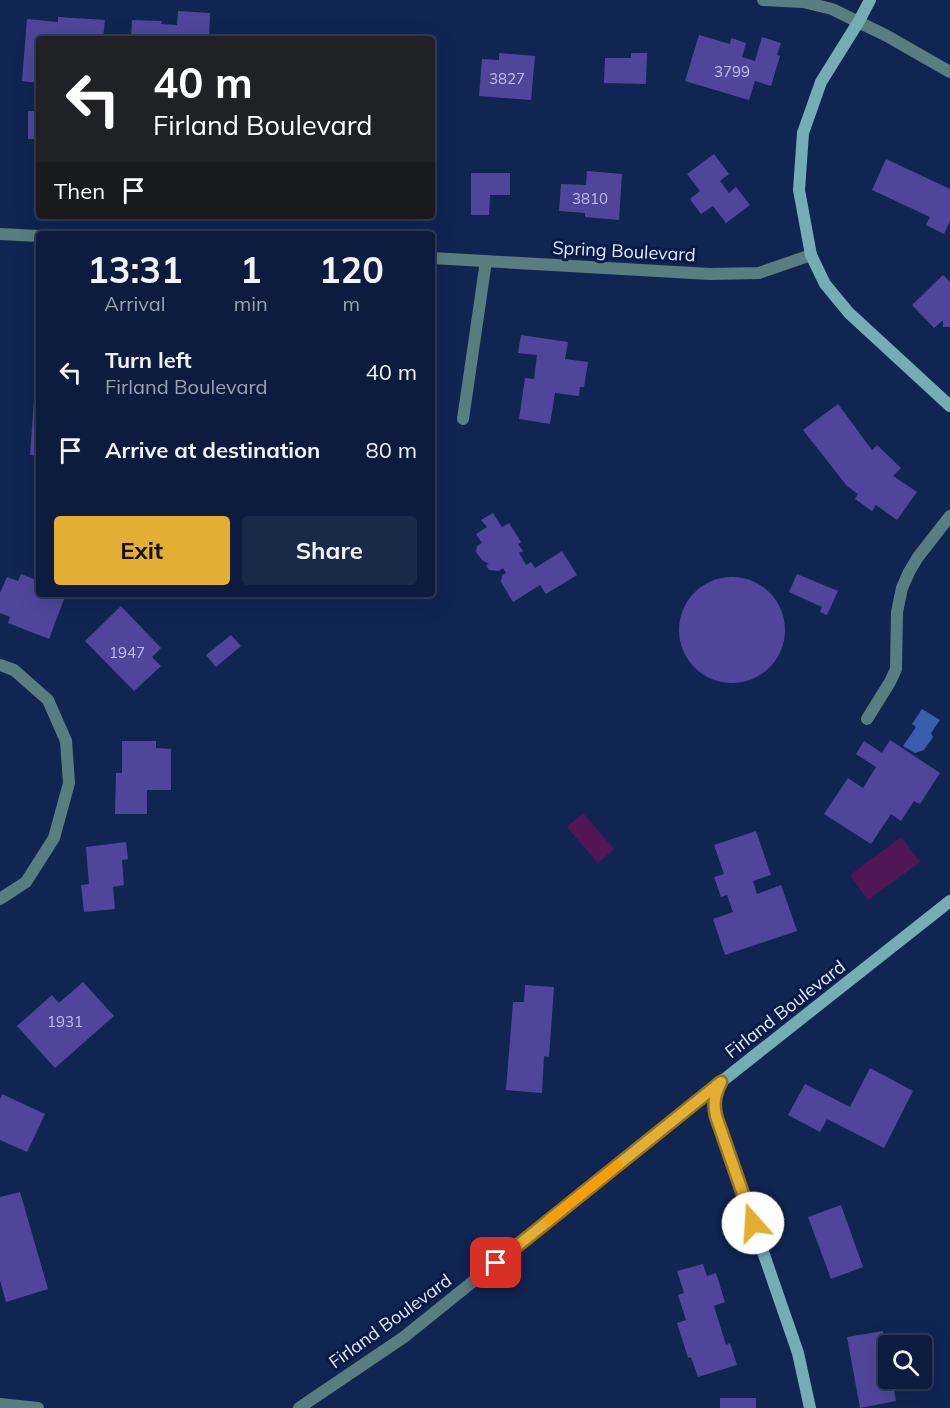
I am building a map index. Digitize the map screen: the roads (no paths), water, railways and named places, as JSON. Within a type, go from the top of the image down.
[{"type":"street","points":[[763,0],[803,2],[832,9],[859,21],[950,72]]},
{"type":"street","points":[[870,0],[821,82],[803,133],[799,190],[811,255],[825,284],[849,313],[950,406]]},
{"type":"street","points":[[0,234],[36,236]]},
{"type":"street","name":"Spring Boulevard","points":[[435,258],[710,274],[759,273],[811,255]]},
{"type":"street","points":[[463,419],[486,261]]},
{"type":"street","points":[[867,719],[896,669],[897,612],[902,588],[918,557],[950,516]]},
{"type":"street","points":[[0,665],[14,670],[48,700],[66,741],[69,783],[54,838],[26,882],[0,899]]},
{"type":"street","name":"Firland Boulevard","points":[[299,1408],[404,1337],[950,901]]},
{"type":"street","points":[[721,1082],[715,1094],[716,1116],[798,1353],[810,1408]]},
{"type":"street","points":[[0,1404],[38,1408]]},
{"type":"water","points":[[922,709],[940,720],[931,733],[933,737],[924,750],[915,753],[903,746],[916,727],[912,724]]}]
